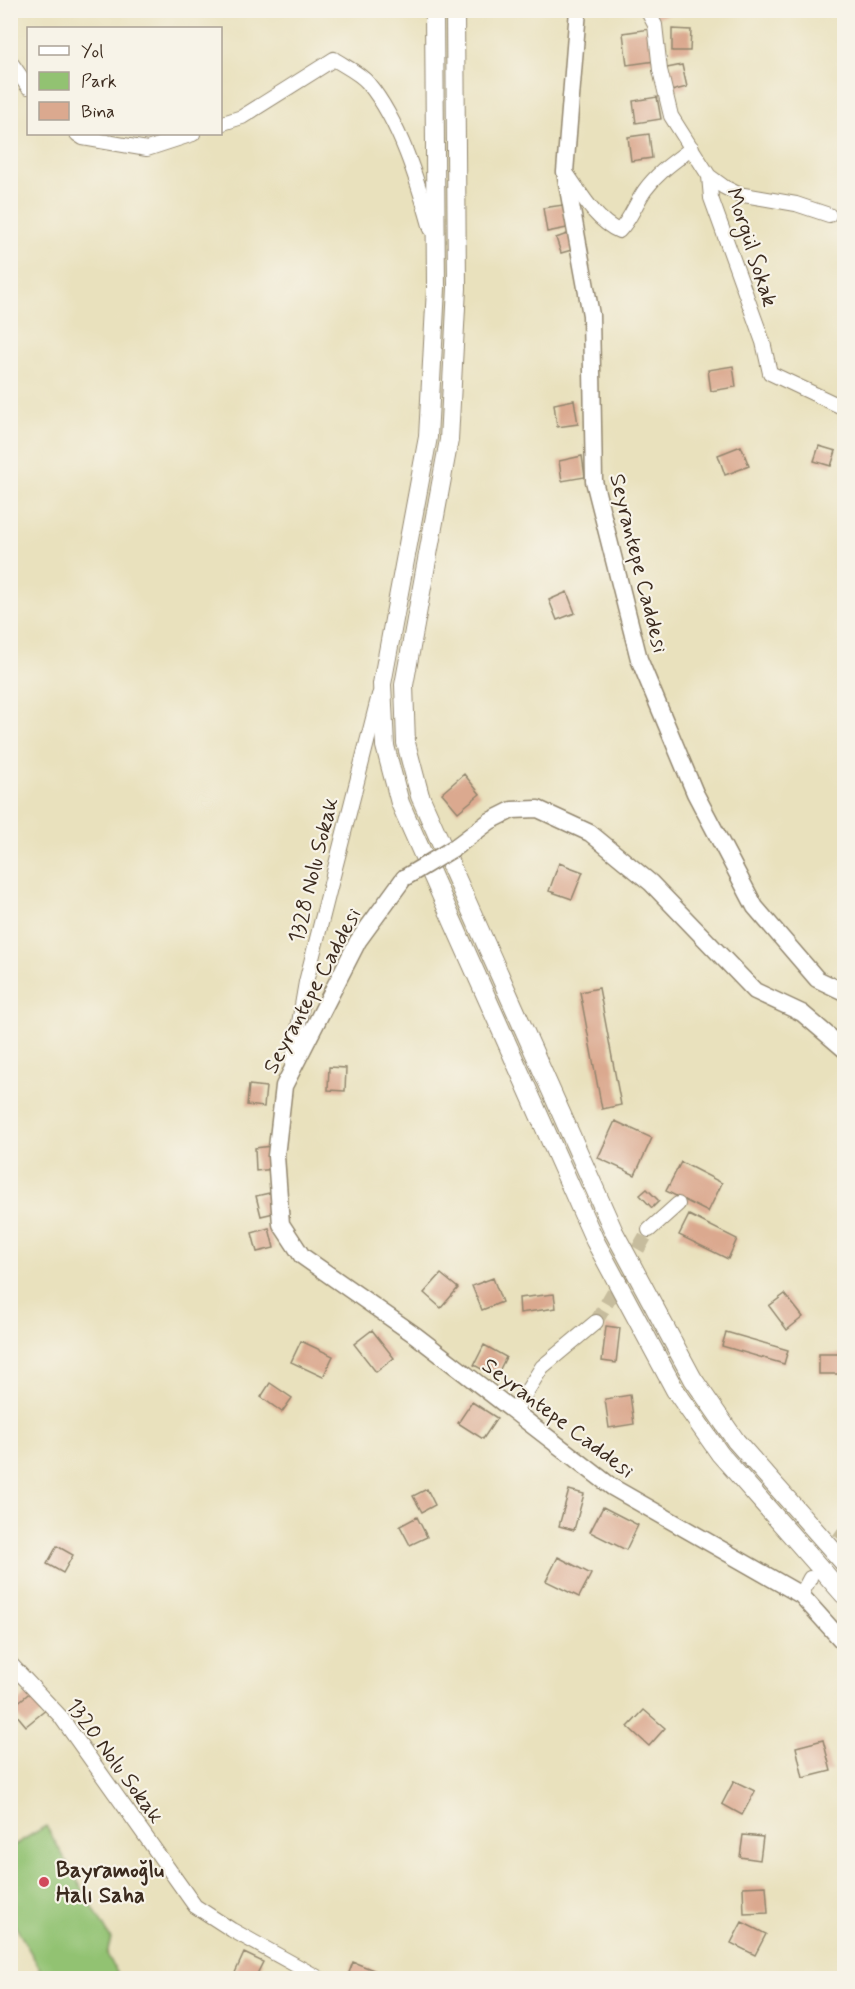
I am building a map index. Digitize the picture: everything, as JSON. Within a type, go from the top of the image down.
[{"type":"main road","points":[[434,10],[436,288],[428,437],[383,679],[385,746],[400,803],[595,1241],[675,1390],[720,1454],[844,1595]]},
{"type":"main road","points":[[455,10],[457,288],[449,440],[404,685],[406,743],[420,796],[614,1232],[687,1369],[736,1441],[844,1563]]},
{"type":"street","name":"Seyrantepe Caddesi","points":[[578,10],[565,172],[591,315],[594,481],[639,659],[695,793],[755,907],[817,979],[844,992]]},
{"type":"street","points":[[647,10],[655,25],[660,70],[671,116],[710,176]]},
{"type":"street","points":[[222,123],[242,117],[334,58],[368,82],[396,130],[419,185],[436,245]]},
{"type":"street","points":[[10,61],[27,86]]},
{"type":"street","points":[[78,135],[83,138],[147,149],[190,135]]},
{"type":"street","points":[[565,172],[592,211],[609,226],[619,231],[628,221],[644,191],[663,169],[692,148]]},
{"type":"street","name":"Morgül Sokak","points":[[710,176],[724,188],[738,194],[795,204],[829,215]]},
{"type":"street","name":"Morgül Sokak","points":[[710,176],[711,198],[763,342],[770,373],[844,408]]},
{"type":"street","name":"1328 Nolu Sokak","points":[[291,1072],[306,982],[383,679]]},
{"type":"street","name":"Seyrantepe Caddesi","points":[[844,1049],[802,1013],[755,991],[651,884],[590,833],[538,809],[512,810],[490,821],[454,848],[404,878],[358,941],[284,1086],[276,1156],[281,1224],[302,1256],[415,1335],[612,1487],[801,1595],[844,1643]]},
{"type":"street","points":[[649,1230],[678,1204]]},
{"type":"street","points":[[514,1412],[542,1367],[596,1322]]},
{"type":"street","points":[[801,1595],[810,1578]]},
{"type":"street","name":"1320 Nolu Sokak","points":[[10,1663],[60,1716],[195,1906],[232,1930],[319,1978]]},
{"type":"green space","name":"Bayramoğlu Halı Saha","points":[[46,1826],[111,1939],[107,1954],[120,1978],[34,1978],[40,1969],[11,1918],[11,1847]]},
{"type":"building","points":[[654,10],[680,10],[680,11],[656,18]]},
{"type":"building","points":[[650,29],[655,61],[627,65],[623,33]]},
{"type":"building","points":[[672,29],[691,30],[690,51],[672,51]]},
{"type":"building","points":[[682,65],[687,87],[667,92],[662,69]]},
{"type":"building","points":[[657,97],[661,119],[636,123],[633,101]]},
{"type":"building","points":[[649,134],[652,158],[631,161],[628,137]]},
{"type":"building","points":[[563,205],[567,228],[547,232],[543,208]]},
{"type":"building","points":[[570,233],[575,249],[561,253],[556,238]]},
{"type":"building","points":[[733,366],[736,387],[711,391],[708,370]]},
{"type":"building","points":[[574,400],[578,424],[557,427],[554,404]]},
{"type":"building","points":[[741,446],[749,466],[725,475],[718,455]]},
{"type":"building","points":[[819,446],[836,451],[831,466],[814,461]]},
{"type":"building","points":[[582,456],[585,477],[562,481],[559,461]]},
{"type":"building","points":[[567,592],[575,613],[557,620],[549,600]]},
{"type":"building","points":[[464,774],[480,794],[458,812],[442,793]]},
{"type":"building","points":[[559,863],[583,872],[572,899],[549,891]]},
{"type":"building","points":[[599,988],[621,1105],[602,1109],[580,992]]},
{"type":"building","points":[[329,1067],[346,1068],[345,1091],[328,1090]]},
{"type":"building","points":[[249,1085],[266,1087],[264,1107],[247,1105]]},
{"type":"building","points":[[615,1121],[652,1138],[635,1175],[598,1158]]},
{"type":"building","points":[[272,1146],[274,1169],[256,1171],[255,1148]]},
{"type":"building","points":[[681,1162],[722,1183],[708,1212],[666,1191]]},
{"type":"building","points":[[647,1189],[659,1201],[652,1208],[640,1195]]},
{"type":"building","points":[[274,1192],[278,1212],[261,1216],[256,1196]]},
{"type":"building","points":[[689,1215],[737,1239],[728,1259],[679,1235]]},
{"type":"building","points":[[269,1228],[274,1248],[257,1252],[252,1233]]},
{"type":"building","points":[[441,1274],[458,1288],[441,1308],[424,1293]]},
{"type":"building","points":[[493,1278],[502,1302],[482,1310],[472,1286]]},
{"type":"building","points":[[554,1294],[556,1308],[520,1313],[519,1298]]},
{"type":"building","points":[[785,1294],[803,1317],[787,1330],[769,1306]]},
{"type":"building","points":[[606,1326],[620,1328],[616,1363],[602,1361]]},
{"type":"building","points":[[372,1330],[394,1358],[376,1372],[354,1344]]},
{"type":"building","points":[[726,1332],[788,1350],[784,1364],[722,1346]]},
{"type":"building","points":[[301,1341],[333,1356],[323,1377],[291,1362]]},
{"type":"building","points":[[484,1345],[506,1357],[496,1377],[474,1365]]},
{"type":"building","points":[[819,1354],[844,1354],[844,1374],[819,1374]]},
{"type":"building","points":[[270,1383],[292,1398],[282,1412],[261,1397]]},
{"type":"building","points":[[630,1395],[634,1424],[609,1428],[605,1399]]},
{"type":"building","points":[[472,1402],[497,1418],[483,1439],[458,1423]]},
{"type":"building","points":[[427,1489],[435,1505],[422,1512],[413,1496]]},
{"type":"building","points":[[569,1490],[584,1494],[574,1530],[559,1526]]},
{"type":"building","points":[[603,1507],[638,1525],[626,1550],[590,1532]]},
{"type":"building","points":[[417,1517],[427,1537],[410,1545],[400,1526]]},
{"type":"building","points":[[57,1546],[73,1555],[63,1573],[47,1564]]},
{"type":"building","points":[[558,1557],[591,1574],[579,1597],[546,1581]]},
{"type":"building","points":[[32,1691],[47,1709],[26,1726],[11,1708]]},
{"type":"building","points":[[644,1710],[665,1728],[649,1746],[628,1727]]},
{"type":"building","points":[[823,1740],[831,1771],[803,1778],[796,1747]]},
{"type":"building","points":[[734,1781],[755,1791],[742,1815],[722,1804]]},
{"type":"building","points":[[743,1835],[763,1837],[760,1860],[740,1857]]},
{"type":"building","points":[[766,1886],[768,1913],[744,1914],[743,1887]]},
{"type":"building","points":[[742,1922],[766,1934],[755,1955],[731,1943]]},
{"type":"building","points":[[244,1953],[263,1962],[255,1978],[241,1978],[234,1975]]},
{"type":"building","points":[[353,1962],[376,1971],[373,1978],[347,1978]]},
{"type":"tunnel","points":[[596,1322],[649,1230]]},
{"type":"tunnel","points":[[814,1573],[844,1532]]},
{"type":"place","name":"Bayramoğlu Halı Saha","points":[[44,1882]]}]
